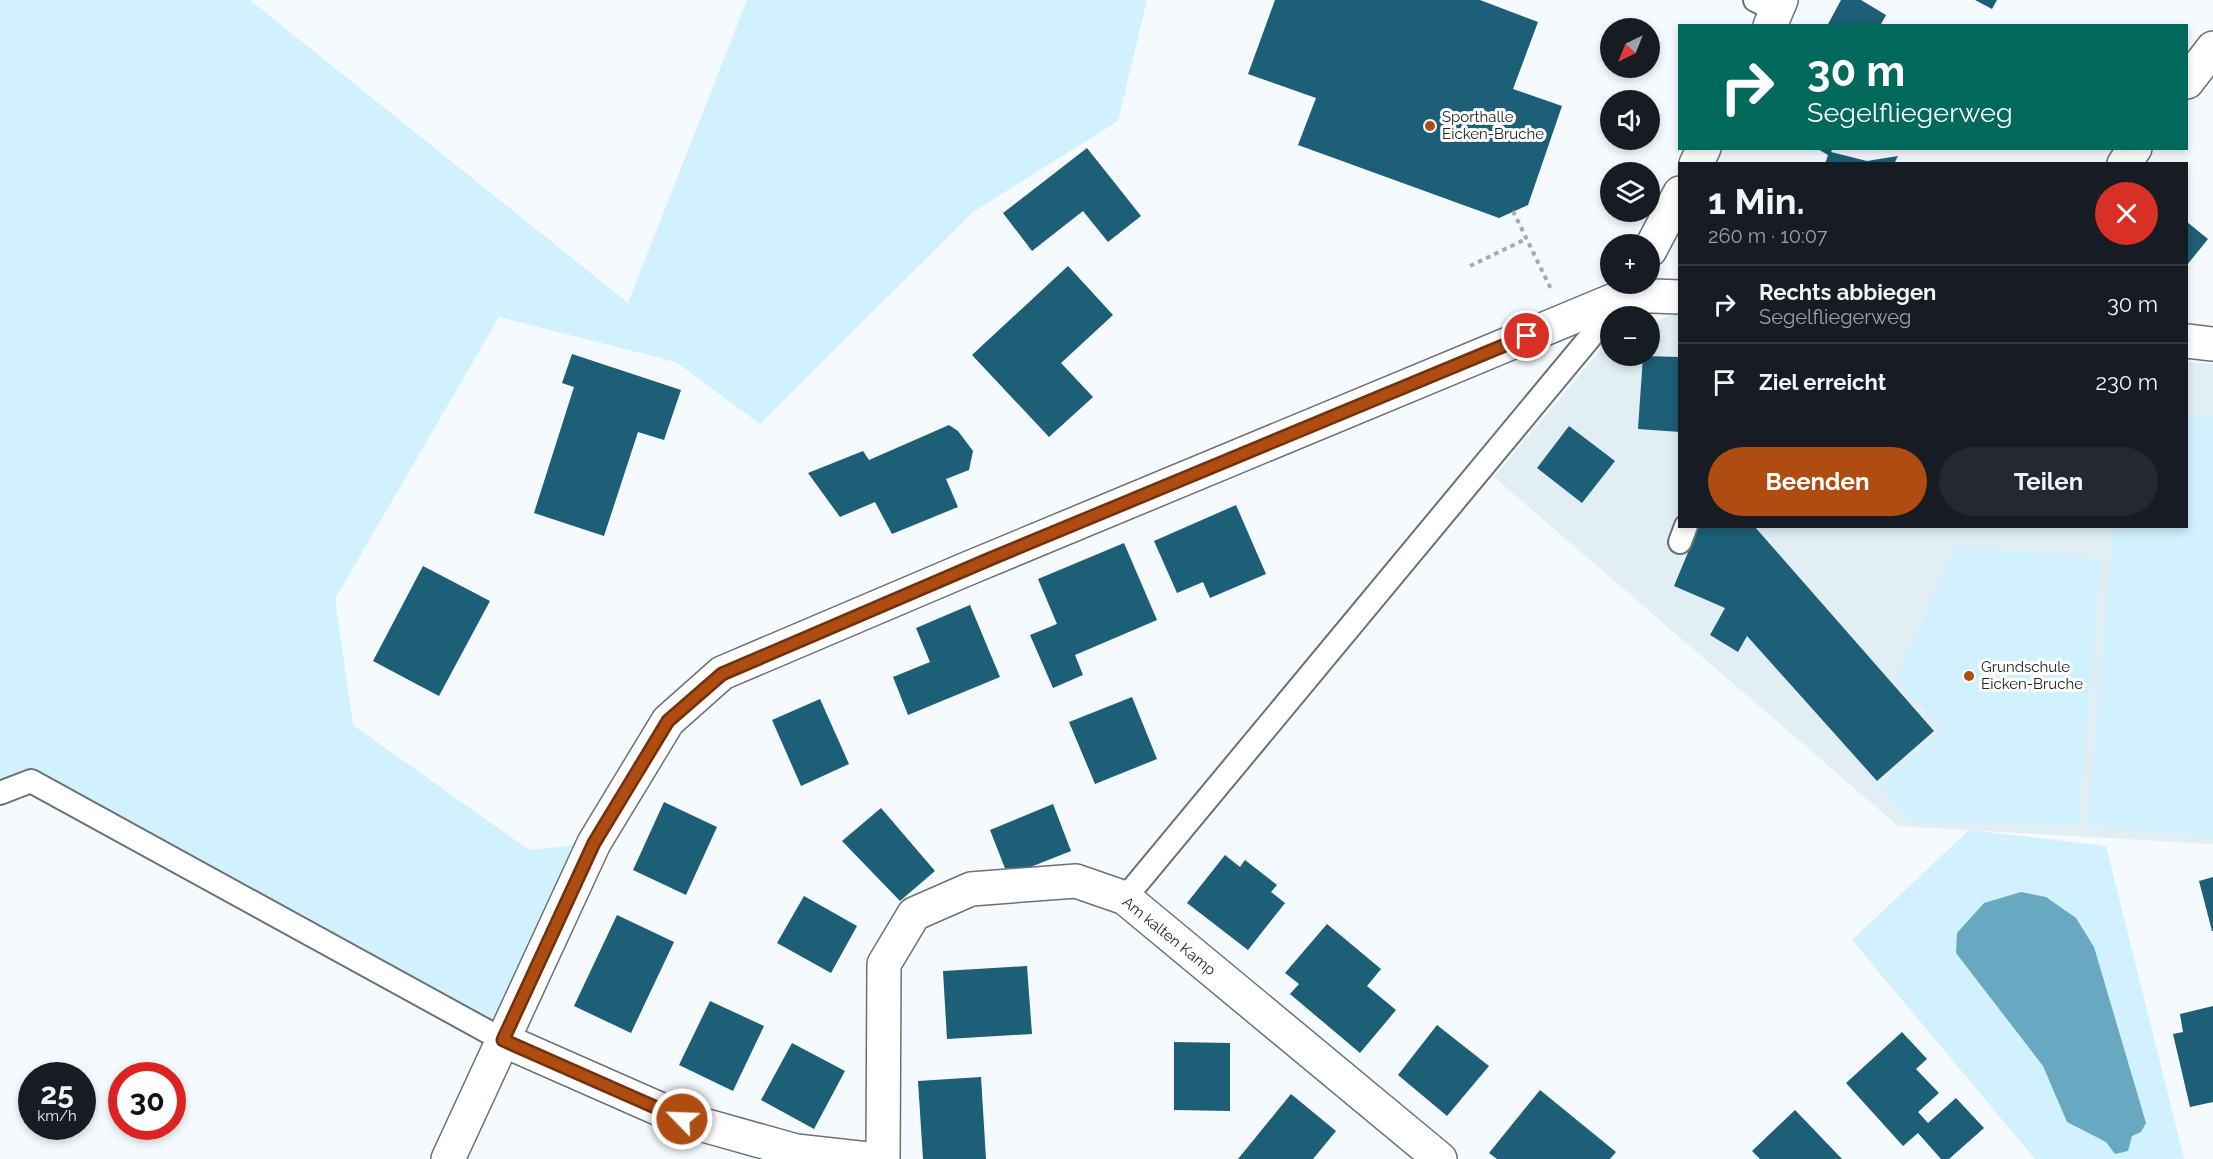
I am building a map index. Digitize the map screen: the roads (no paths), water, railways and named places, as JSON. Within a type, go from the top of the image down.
[{"type":"street","points":[[2188,81],[2213,48]]},
{"type":"street","points":[[1659,234],[1678,198]]},
{"type":"street","points":[[448,1159],[594,843],[668,721],[722,674],[990,559],[1566,320],[1619,294]]},
{"type":"street","points":[[1660,294],[1678,297]]},
{"type":"street","points":[[2188,341],[2213,344]]},
{"type":"street","name":"Am kalten Kamp","points":[[883,1159],[884,964],[914,914],[970,889],[1076,881],[1125,898],[1440,1159]]},
{"type":"street","points":[[503,1040],[682,1119],[796,1151],[868,1159]]},
{"type":"lane","points":[[1125,898],[1625,294]]},
{"type":"lane","points":[[0,793],[31,781],[503,1040]]},
{"type":"water","points":[[2021,892],[2046,897],[2076,918],[2094,947],[2146,1123],[2141,1132],[2132,1136],[2128,1151],[2115,1154],[2106,1142],[2067,1122],[2043,1066],[1956,953],[1957,933],[1984,903]]},
{"type":"place","name":"Sporthalle Eicken-Bruche","points":[[1430,126]]},
{"type":"place","name":"Grundschule Eicken-Bruche","points":[[1969,676]]}]
